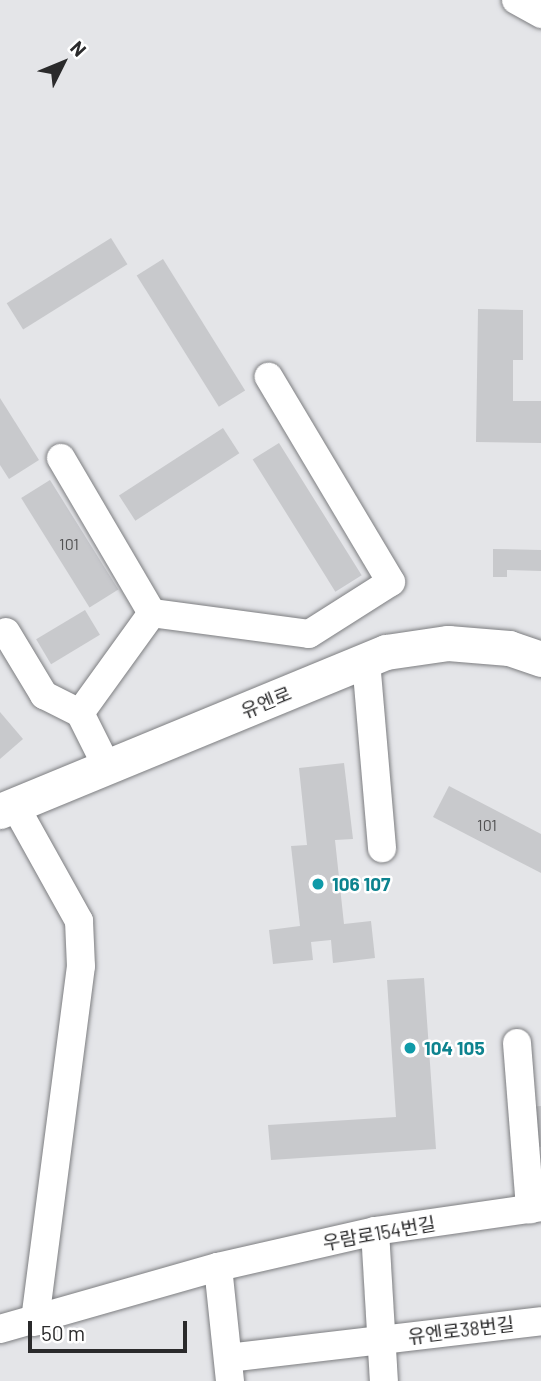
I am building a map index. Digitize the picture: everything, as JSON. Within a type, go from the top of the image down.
[{"type":"main road","name":"유엔로","points":[[7,808],[386,652],[449,643],[509,648],[541,659]]},
{"type":"street","points":[[516,0],[541,13]]},
{"type":"street","points":[[152,612],[309,634],[391,582],[269,377]]},
{"type":"street","points":[[61,458],[152,612]]},
{"type":"street","points":[[80,713],[152,612]]},
{"type":"street","points":[[6,632],[44,695],[80,713],[107,767]]},
{"type":"street","points":[[366,661],[382,848]]},
{"type":"street","points":[[7,808],[79,921],[81,967],[35,1322]]},
{"type":"street","points":[[517,1043],[536,1208]]},
{"type":"street","name":"우람로154번길","points":[[0,1329],[35,1322],[218,1267],[375,1231],[536,1208]]},
{"type":"street","points":[[375,1231],[384,1381]]},
{"type":"street","points":[[218,1267],[229,1369],[381,1339]]},
{"type":"street","name":"유엔로38번길","points":[[381,1339],[541,1321]]},
{"type":"building","points":[[111,238],[127,264],[23,329],[7,303]]},
{"type":"building","points":[[163,259],[245,390],[219,407],[137,275]]},
{"type":"building","points":[[478,309],[523,310],[523,360],[513,360],[513,401],[541,401],[541,443],[476,442]]},
{"type":"building","points":[[0,398],[39,460],[9,479],[0,465]]},
{"type":"building","points":[[223,428],[239,453],[135,521],[119,496]]},
{"type":"building","points":[[279,443],[362,575],[335,592],[253,459]]},
{"type":"building","points":[[50,480],[118,589],[90,607],[21,498]]},
{"type":"building","points":[[493,549],[541,550],[541,571],[507,570],[507,577],[493,577]]},
{"type":"building","points":[[85,610],[100,635],[51,664],[36,639]]},
{"type":"building","points":[[0,712],[23,739],[0,759]]},
{"type":"building","name":"106 107","points":[[344,763],[353,839],[335,840],[344,924],[371,921],[375,958],[333,963],[331,940],[311,942],[313,960],[273,964],[269,930],[300,926],[291,846],[307,845],[299,768]]},
{"type":"building","points":[[449,786],[541,834],[541,873],[433,817]]},
{"type":"building","name":"104 105","points":[[424,978],[436,1149],[271,1160],[268,1125],[396,1117],[387,980]]},
{"type":"building","points":[[541,1106],[541,1147],[532,1148],[528,1107]]},
{"type":"place","name":"106 107","points":[[318,884]]},
{"type":"place","name":"104 105","points":[[410,1048]]}]
